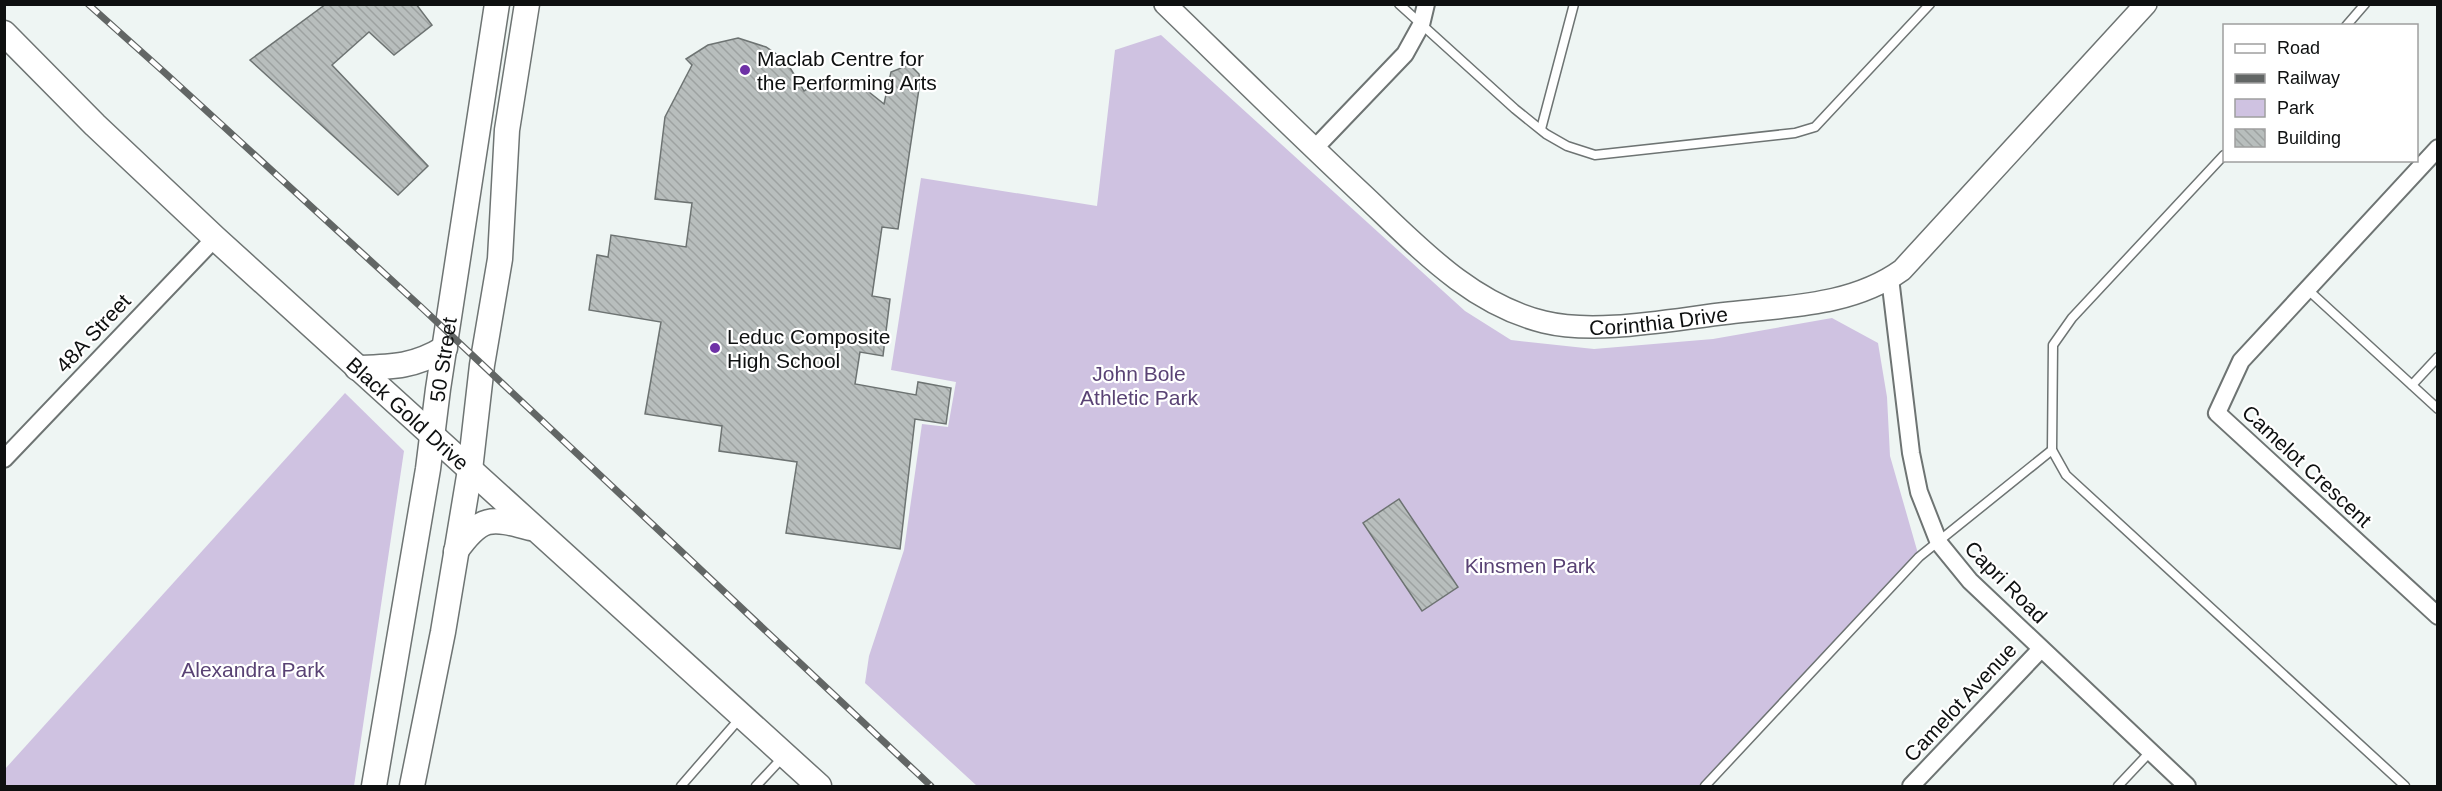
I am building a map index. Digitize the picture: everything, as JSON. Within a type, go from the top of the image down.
[{"type":"main road","name":"50 Street","points":[[374,786],[432,438],[497,4]]},
{"type":"main road","name":"50 Street","points":[[412,786],[443,632],[470,470],[482,365],[500,259],[507,130],[527,4]]},
{"type":"main road","name":"Black Gold Drive","points":[[4,33],[214,238],[432,438],[819,786]]},
{"type":"main road","points":[[357,368],[405,366],[432,356],[445,348]]},
{"type":"main road","points":[[456,551],[471,530],[485,523],[500,520],[533,529]]},
{"type":"street","name":"Corinthia Drive","points":[[1165,4],[1314,149],[1450,276],[1468,289],[1517,313],[1543,322],[1569,326],[1636,324],[1821,302],[1867,290],[1890,278],[1902,270],[2146,4]]},
{"type":"street","points":[[1314,149],[1405,54],[1421,25],[1426,4]]},
{"type":"street","name":"Camelot Crescent","points":[[2438,148],[2241,362],[2217,413],[2438,616]]},
{"type":"street","name":"48A Street","points":[[4,459],[214,238]]},
{"type":"street","name":"Capri Road","points":[[1890,278],[1911,453],[1918,492],[1939,543],[1970,581],[2187,786]]},
{"type":"street","name":"Camelot Avenue","points":[[1911,786],[2041,649]]},
{"type":"lane","points":[[1399,4],[1540,129],[1566,146],[1595,155],[1795,133],[1815,127],[1930,4]]},
{"type":"lane","points":[[1540,129],[1574,4]]},
{"type":"lane","points":[[2348,24],[2366,4]]},
{"type":"lane","points":[[2223,156],[2072,318],[2053,345],[2052,450],[2066,475],[2405,786]]},
{"type":"lane","points":[[2307,289],[2438,409]]},
{"type":"lane","points":[[2412,385],[2438,357]]},
{"type":"lane","points":[[1705,786],[1916,561],[2052,450]]},
{"type":"lane","points":[[681,786],[741,717]]},
{"type":"lane","points":[[2118,786],[2150,752]]},
{"type":"lane","points":[[756,786],[785,756]]},
{"type":"green space","points":[[1161,35],[1465,311],[1511,340],[1594,349],[1713,339],[1832,318],[1878,343],[1887,397],[1890,456],[1919,557],[1705,786],[977,786],[865,683],[869,656],[904,550],[922,424],[948,427],[956,382],[891,370],[921,178],[1097,206],[1115,50]]},
{"type":"green space","name":"Alexandra Park","points":[[345,393],[404,451],[354,786],[5,786],[5,769]]},
{"type":"building","points":[[326,4],[416,4],[432,25],[394,55],[369,32],[332,65],[428,166],[398,195],[250,60]]},
{"type":"building","points":[[738,38],[766,47],[778,55],[789,66],[804,91],[823,80],[842,79],[860,85],[884,104],[891,72],[906,66],[912,67],[919,74],[920,82],[898,229],[882,227],[872,296],[890,299],[883,356],[860,352],[855,384],[916,395],[918,382],[951,388],[946,424],[915,419],[900,549],[786,533],[797,462],[719,451],[722,426],[645,414],[661,322],[589,310],[597,255],[608,257],[611,235],[686,247],[692,203],[655,199],[665,117],[692,65],[686,59],[708,45]]},
{"type":"building","points":[[1399,499],[1458,587],[1422,611],[1363,523]]},
{"type":"railway","points":[[88,4],[421,307],[931,786]]},
{"type":"place","name":"Maclab Centre for the Performing Arts","points":[[745,70]]},
{"type":"place","name":"Leduc Composite High School","points":[[715,348]]},
{"type":"park label","name":"John Bole Athletic Park","points":[[1139,385]]},
{"type":"park label","name":"Kinsmen Park","points":[[1530,565]]}]
